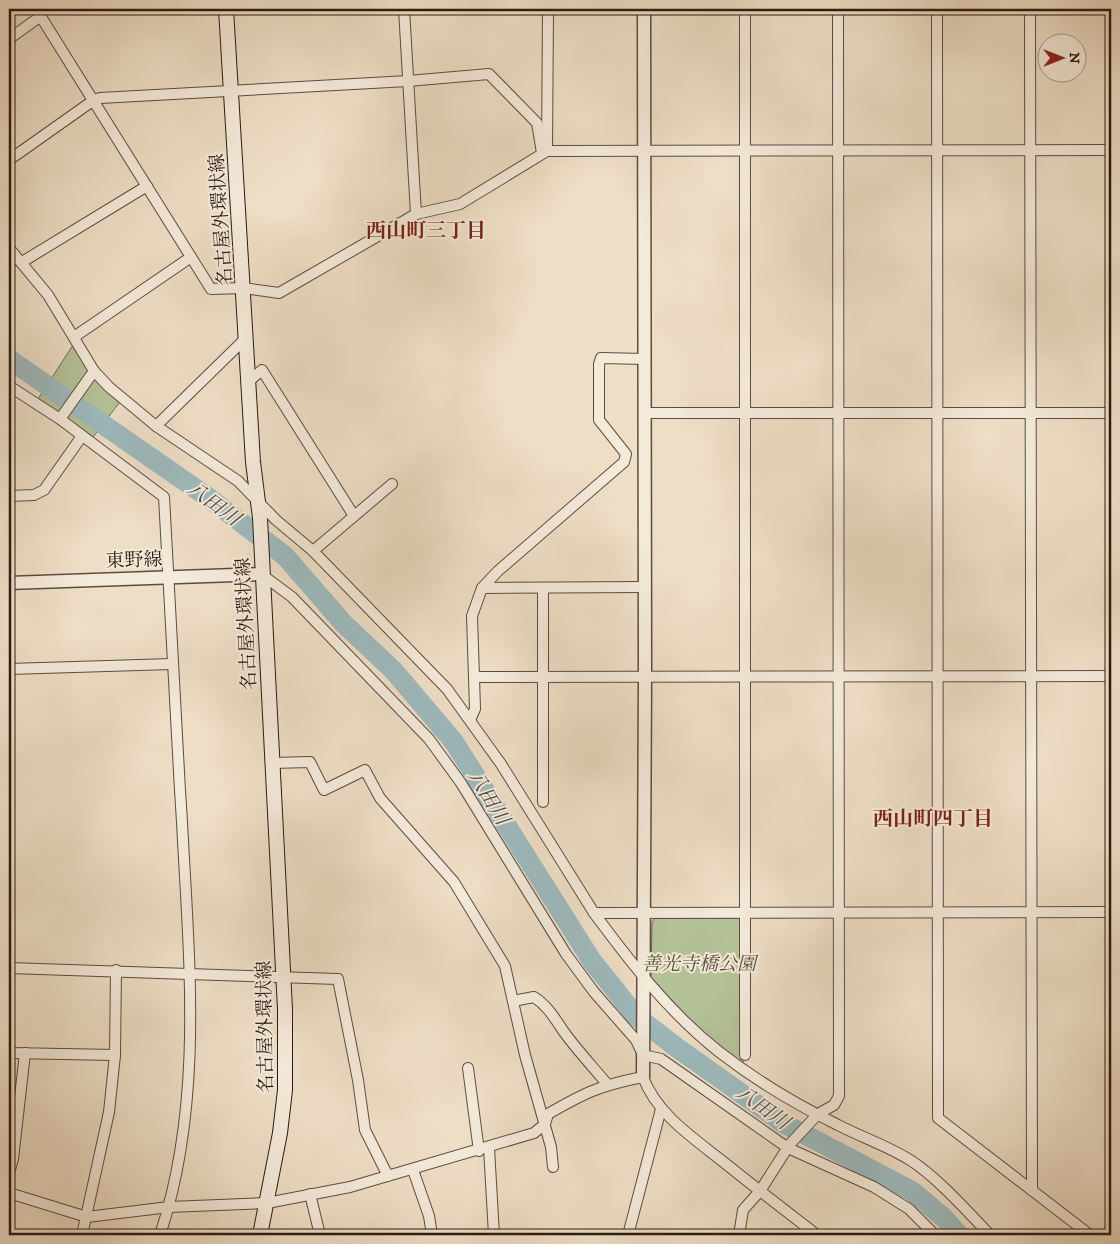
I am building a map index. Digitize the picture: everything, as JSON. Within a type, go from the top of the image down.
[{"type":"main road","name":"名古屋外環状線","points":[[226,9],[246,338],[257,501],[260,518],[287,1061],[280,1133],[260,1235]]},
{"type":"street","points":[[404,9],[416,214]]},
{"type":"street","points":[[544,152],[548,9]]},
{"type":"street","points":[[644,9],[645,676],[642,1077],[650,1094],[661,1109],[760,1191],[817,1235]]},
{"type":"street","points":[[745,1055],[746,9]]},
{"type":"street","points":[[739,1235],[743,1210],[760,1191],[789,1146],[817,1115],[834,1106],[839,1096],[837,913],[839,676],[838,9]]},
{"type":"street","points":[[937,9],[938,1118],[1090,1235]]},
{"type":"street","points":[[1030,9],[1032,1190]]},
{"type":"street","points":[[9,39],[39,12],[210,289],[243,288],[279,292],[416,214],[460,204],[544,152],[1111,150]]},
{"type":"street","points":[[9,160],[94,100],[100,98],[408,81],[489,74],[537,123],[544,152]]},
{"type":"street","points":[[22,262],[147,186]]},
{"type":"street","points":[[10,253],[22,262],[48,296],[94,372],[156,426],[238,481],[257,501],[313,551],[446,689],[501,764],[594,914],[643,979],[684,1020],[719,1051],[767,1084],[817,1115],[910,1160],[954,1198],[990,1235]]},
{"type":"street","points":[[74,337],[191,257]]},
{"type":"street","points":[[156,426],[246,338]]},
{"type":"street","points":[[470,720],[475,710],[472,616],[482,588],[498,571],[624,462],[626,454],[599,420],[599,364],[601,358],[645,359]]},
{"type":"street","points":[[249,381],[262,370],[354,516]]},
{"type":"street","points":[[61,417],[94,372]]},
{"type":"street","points":[[9,386],[61,417],[82,436],[164,497],[190,973],[191,1055],[183,1130],[169,1207],[160,1235]]},
{"type":"street","points":[[645,413],[1111,413]]},
{"type":"street","points":[[9,496],[34,495],[44,490],[82,436]]},
{"type":"street","points":[[313,551],[392,484]]},
{"type":"street","points":[[261,568],[429,740],[461,783],[566,954],[594,992],[636,1040],[643,1054],[661,1059],[789,1146],[874,1187],[909,1209],[936,1235]]},
{"type":"street","name":"東野線","points":[[9,583],[168,577],[261,568]]},
{"type":"street","points":[[482,588],[645,587]]},
{"type":"street","points":[[543,588],[543,802]]},
{"type":"street","points":[[9,669],[172,664]]},
{"type":"street","points":[[474,677],[1111,676]]},
{"type":"street","points":[[272,763],[310,762],[324,790],[365,770],[380,798],[454,882],[505,966],[525,1055],[545,1124],[554,1167]]},
{"type":"street","points":[[594,914],[1111,912]]},
{"type":"street","points":[[9,968],[116,970],[338,979],[358,1080],[365,1130],[388,1176]]},
{"type":"street","points":[[82,1235],[104,1142],[115,1055],[116,970]]},
{"type":"street","points":[[513,1001],[534,997],[540,1001],[554,1015],[565,1033],[607,1084]]},
{"type":"street","points":[[9,1053],[115,1055]]},
{"type":"street","points":[[9,1173],[13,1159],[25,1053]]},
{"type":"street","points":[[468,1068],[484,1149],[494,1235]]},
{"type":"street","points":[[9,1192],[87,1217],[169,1207],[267,1203],[350,1187],[534,1133],[545,1124],[548,1114],[586,1092],[607,1084],[642,1077]]},
{"type":"street","points":[[628,1235],[661,1109]]},
{"type":"street","points":[[412,1170],[429,1216],[432,1235]]},
{"type":"street","points":[[310,1194],[320,1235]]},
{"type":"green space","points":[[73,345],[120,402],[93,437],[38,399]]},
{"type":"green space","name":"善光寺橋公園","points":[[655,918],[743,918],[743,1064],[705,1034],[651,977],[652,922]]},
{"type":"waterway","name":"八田川","points":[[9,359],[209,498],[285,556],[344,624],[394,671],[454,742],[592,961],[636,1016],[676,1047],[783,1123],[912,1191],[944,1218],[959,1235]]},
{"type":"district","name":"西山町三丁目","points":[[426,230]]},
{"type":"district","name":"西山町四丁目","points":[[933,818]]}]
